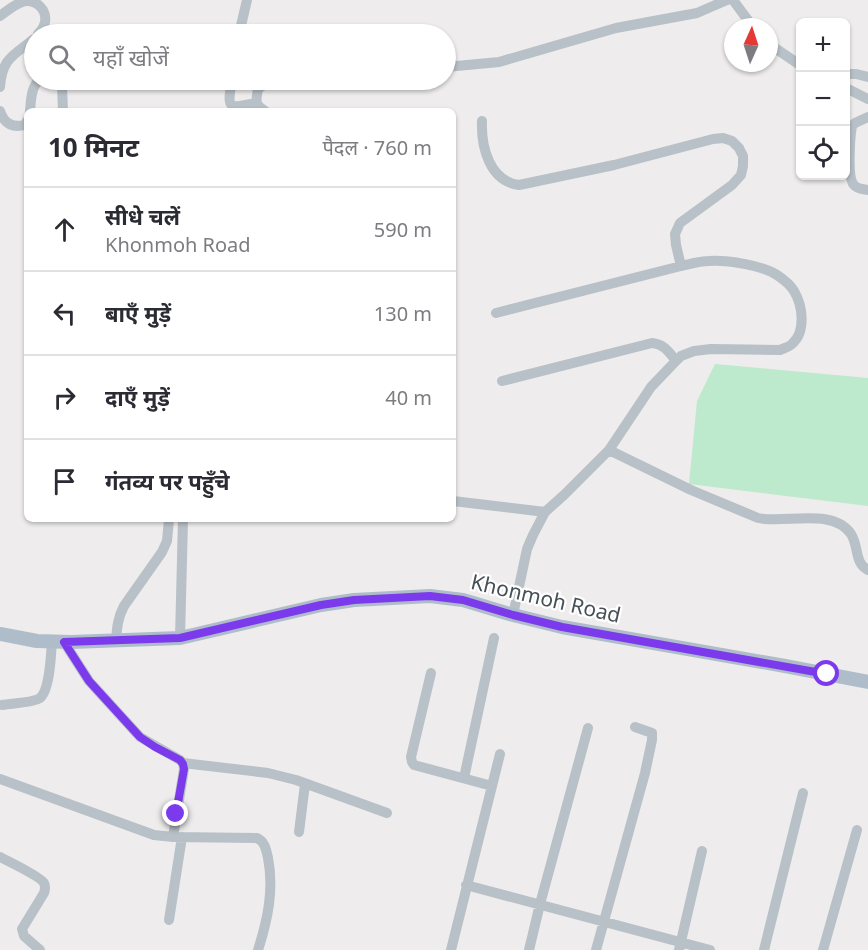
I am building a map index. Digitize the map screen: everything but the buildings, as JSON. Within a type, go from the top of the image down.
[{"type":"main road","name":"Khonmoh Road","points":[[0,634],[37,641],[58,642],[180,638],[321,605],[354,600],[430,596],[463,600],[562,627],[868,682]]},
{"type":"street","points":[[241,24],[247,0]]},
{"type":"street","points":[[456,66],[499,62],[616,28],[697,13],[727,0]]},
{"type":"street","points":[[733,0],[746,18]]},
{"type":"street","points":[[0,15],[22,2],[29,1],[41,6],[45,17],[44,24]]},
{"type":"street","points":[[0,87],[4,66],[11,56],[24,46]]},
{"type":"street","points":[[778,50],[796,62]]},
{"type":"street","points":[[850,74],[868,77]]},
{"type":"street","points":[[30,108],[33,90]]},
{"type":"street","points":[[62,90],[63,108]]},
{"type":"street","points":[[230,90],[228,99],[231,108]]},
{"type":"street","points":[[234,108],[261,107],[258,90]]},
{"type":"street","points":[[850,90],[868,99]]},
{"type":"street","points":[[0,111],[9,125],[17,127],[24,125]]},
{"type":"street","points":[[868,117],[852,126],[850,167],[854,186],[868,190]]},
{"type":"street","points":[[482,121],[483,144],[489,161],[495,171],[505,180],[519,185],[614,165],[713,139],[723,138],[732,141],[743,156],[741,175],[732,185],[680,224],[675,234],[681,266]]},
{"type":"street","points":[[496,313],[708,261],[734,263],[777,275],[793,289],[800,303],[801,329],[797,340],[790,346],[780,350],[711,349],[694,351],[681,356],[651,387],[617,453],[545,512],[527,549],[513,615]]},
{"type":"street","points":[[502,381],[652,344],[664,347],[676,361]]},
{"type":"street","points":[[617,453],[691,490],[758,518],[768,520],[807,517],[841,524],[854,538],[859,561],[868,570]]},
{"type":"street","points":[[456,501],[545,512]]},
{"type":"street","points":[[116,640],[119,615],[162,552],[167,541],[169,522]]},
{"type":"street","points":[[180,638],[183,522]]},
{"type":"street","points":[[464,778],[494,638]]},
{"type":"street","points":[[2,705],[35,700],[43,695],[58,642]]},
{"type":"street","points":[[58,642],[89,681],[140,737],[183,764],[169,920]]},
{"type":"street","points":[[431,673],[411,757],[412,762],[414,765],[492,786]]},
{"type":"street","points":[[596,950],[652,740],[649,731],[635,727]]},
{"type":"street","points":[[529,950],[588,728]]},
{"type":"street","points":[[451,950],[500,754]]},
{"type":"street","points":[[183,764],[268,773],[387,813]]},
{"type":"street","points":[[0,779],[154,835],[257,838],[264,843],[271,880],[265,928],[258,950]]},
{"type":"street","points":[[299,832],[305,784]]},
{"type":"street","points":[[764,950],[803,793]]},
{"type":"street","points":[[824,950],[856,830]]},
{"type":"street","points":[[680,946],[702,851]]},
{"type":"street","points":[[0,857],[39,878],[45,884],[44,893],[22,928],[24,936],[40,950]]},
{"type":"street","points":[[466,885],[603,921],[680,946],[710,950]]},
{"type":"green space","points":[[715,364],[868,378],[868,506],[689,484],[697,401]]},
{"type":"route","points":[[176,814],[183,764],[140,737],[130,727],[89,681],[64,642],[187,638],[321,605],[354,600],[430,596],[463,600],[562,627],[827,674]]}]
